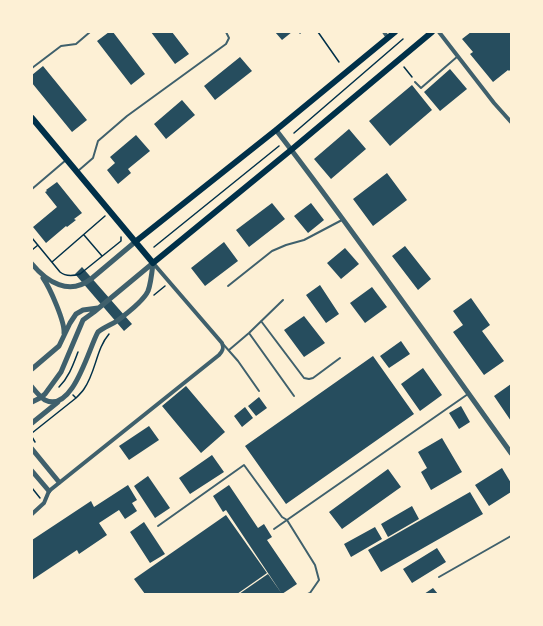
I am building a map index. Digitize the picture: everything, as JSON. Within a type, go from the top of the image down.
[{"type":"main road","points":[[135,242],[276,130],[395,32]]},
{"type":"main road","points":[[32,118],[153,263],[432,32]]},
{"type":"street","points":[[384,32],[388,38]]},
{"type":"street","points":[[439,32],[494,103],[511,122]]},
{"type":"street","points":[[276,130],[343,219],[511,453]]},
{"type":"street","points":[[38,271],[56,284],[65,286],[79,286],[91,280],[135,242]]},
{"type":"street","points":[[32,514],[44,503],[48,491],[219,355],[223,349],[222,343],[153,263]]},
{"type":"street","points":[[32,402],[45,394],[61,372],[84,318],[101,306],[153,263]]},
{"type":"street","points":[[32,423],[70,392],[76,382],[98,332],[117,321],[144,297],[148,290],[153,263]]},
{"type":"street","points":[[32,264],[46,281],[62,320],[64,328],[63,338]]},
{"type":"street","points":[[32,369],[59,346],[72,320],[78,313],[86,309],[101,306]]},
{"type":"street","points":[[33,389],[42,398],[49,402],[55,402],[62,399]]},
{"type":"street","points":[[32,449],[59,482]]},
{"type":"street","points":[[32,471],[48,491]]},
{"type":"lane","points":[[32,68],[61,46],[76,44],[90,32]]},
{"type":"lane","points":[[77,172],[93,158],[98,141],[127,116],[226,44],[228,38],[226,32]]},
{"type":"lane","points":[[415,82],[421,88],[458,56]]},
{"type":"lane","points":[[32,189],[67,160]]},
{"type":"lane","points":[[228,286],[272,251],[304,240],[343,219]]},
{"type":"lane","points":[[229,350],[284,300]]},
{"type":"lane","points":[[261,321],[304,378],[313,378],[340,358]]},
{"type":"lane","points":[[249,333],[294,396]]},
{"type":"lane","points":[[222,343],[238,361],[259,390]]},
{"type":"lane","points":[[274,529],[469,394]]},
{"type":"lane","points":[[158,526],[244,466],[282,517],[287,520],[315,566],[319,580],[308,594]]},
{"type":"lane","points":[[439,577],[511,536]]},
{"type":"path","points":[[318,32],[339,62]]},
{"type":"path","points":[[294,133],[403,39]]},
{"type":"path","points":[[404,67],[415,82]]},
{"type":"path","points":[[154,247],[279,146]]},
{"type":"path","points":[[52,262],[107,214]]},
{"type":"path","points":[[32,238],[63,274],[69,276],[80,274],[103,256],[121,241],[120,234]]},
{"type":"path","points":[[84,235],[103,256]]},
{"type":"path","points":[[32,250],[38,245]]},
{"type":"path","points":[[154,295],[165,285],[168,280]]},
{"type":"path","points":[[32,433],[81,393],[88,384],[102,346],[106,337],[110,333]]},
{"type":"path","points":[[70,392],[76,398]]},
{"type":"path","points":[[32,488],[44,503]]},
{"type":"building","points":[[109,32],[113,32],[145,74],[131,85],[97,41]]},
{"type":"building","points":[[151,32],[172,32],[189,54],[175,64]]},
{"type":"building","points":[[275,32],[292,32],[282,40]]},
{"type":"building","points":[[471,32],[511,32],[511,69],[493,82],[470,54],[473,52],[462,39]]},
{"type":"building","points":[[240,57],[252,71],[215,100],[204,86]]},
{"type":"building","points":[[43,66],[87,120],[72,132],[32,83],[32,75]]},
{"type":"building","points":[[450,69],[467,89],[440,111],[424,92]]},
{"type":"building","points":[[412,85],[432,110],[390,146],[369,121]]},
{"type":"building","points":[[182,100],[195,115],[166,139],[154,124]]},
{"type":"building","points":[[349,129],[366,149],[331,179],[314,159]]},
{"type":"building","points":[[136,135],[150,151],[128,169],[131,173],[118,184],[107,170],[115,163],[110,157]]},
{"type":"building","points":[[387,173],[407,200],[373,226],[353,199]]},
{"type":"building","points":[[57,182],[82,213],[74,219],[76,220],[67,227],[66,226],[46,243],[33,227],[57,207],[45,192]]},
{"type":"building","points":[[272,203],[285,219],[249,247],[236,230]]},
{"type":"building","points":[[311,203],[324,220],[308,233],[294,216]]},
{"type":"building","points":[[224,242],[238,261],[205,286],[191,268]]},
{"type":"building","points":[[405,246],[431,279],[418,290],[392,256]]},
{"type":"building","points":[[345,248],[359,264],[341,279],[327,263]]},
{"type":"building","points":[[82,267],[132,324],[124,331],[75,274]]},
{"type":"building","points":[[320,285],[339,314],[326,323],[306,295]]},
{"type":"building","points":[[372,287],[387,307],[365,323],[350,303]]},
{"type":"building","points":[[471,298],[490,325],[482,331],[504,361],[484,375],[453,332],[463,325],[453,311]]},
{"type":"building","points":[[304,316],[325,343],[304,357],[284,330]]},
{"type":"building","points":[[401,341],[410,354],[389,368],[380,356]]},
{"type":"building","points":[[373,356],[414,414],[286,504],[245,446]]},
{"type":"building","points":[[423,368],[442,395],[420,411],[401,384]]},
{"type":"building","points":[[511,384],[511,421],[494,396]]},
{"type":"building","points":[[186,386],[225,432],[201,453],[162,406]]},
{"type":"building","points":[[259,397],[267,408],[256,416],[248,406]]},
{"type":"building","points":[[461,406],[470,422],[459,429],[449,413]]},
{"type":"building","points":[[245,407],[253,418],[242,427],[234,416]]},
{"type":"building","points":[[149,426],[159,440],[129,460],[119,446]]},
{"type":"building","points":[[442,438],[462,472],[431,490],[421,472],[427,468],[418,452]]},
{"type":"building","points":[[212,455],[224,472],[190,494],[179,478]]},
{"type":"building","points":[[502,468],[511,483],[511,492],[489,506],[475,485]]},
{"type":"building","points":[[388,469],[401,487],[342,529],[329,512]]},
{"type":"building","points":[[148,476],[170,508],[155,518],[134,486]]},
{"type":"building","points":[[128,485],[137,500],[132,503],[137,511],[125,519],[119,510],[99,523],[107,535],[79,554],[77,550],[32,580],[32,540],[91,501],[94,507]]},
{"type":"building","points":[[229,485],[258,528],[264,524],[272,537],[267,540],[297,584],[282,594],[226,510],[223,512],[213,496]]},
{"type":"building","points":[[470,492],[483,514],[381,572],[368,550]]},
{"type":"building","points":[[412,506],[419,519],[388,537],[381,524]]},
{"type":"building","points":[[226,515],[267,573],[237,594],[145,594],[134,579]]},
{"type":"building","points":[[144,522],[165,554],[150,563],[130,532]]},
{"type":"building","points":[[375,527],[382,539],[351,557],[344,544]]},
{"type":"building","points":[[437,548],[446,562],[412,583],[403,569]]},
{"type":"building","points":[[268,574],[282,594],[239,594]]},
{"type":"building","points":[[433,588],[438,594],[424,594]]}]
